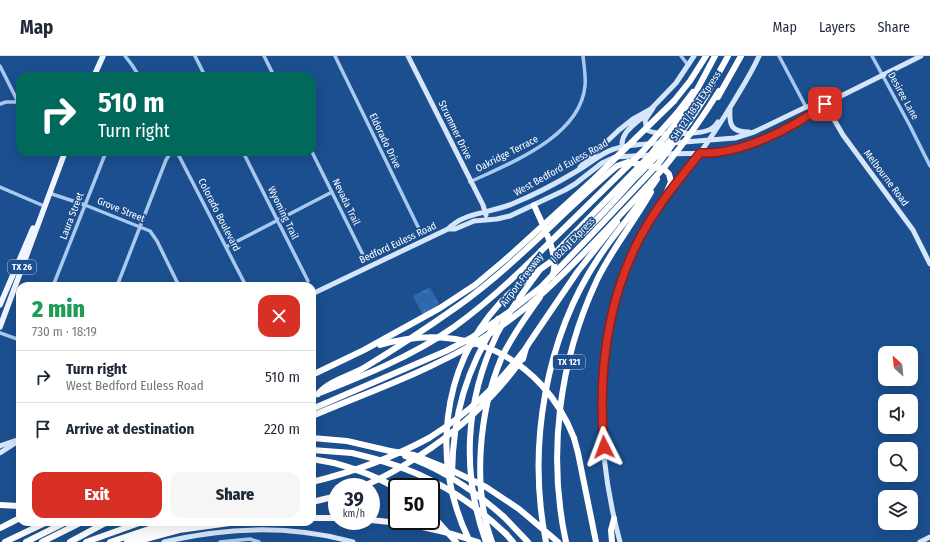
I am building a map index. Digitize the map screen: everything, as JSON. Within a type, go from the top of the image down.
[{"type":"highway","points":[[316,373],[423,319],[475,285],[506,259],[594,179],[674,101],[690,81],[706,56]]},
{"type":"highway","points":[[316,395],[384,366],[434,340],[491,299],[679,115],[697,88],[715,56]]},
{"type":"highway","name":"SH 121/183 TEXpress","points":[[706,96],[728,56]]},
{"type":"highway","name":"SH 121/183 TEXpress","points":[[666,164],[701,120],[740,56]]},
{"type":"highway","name":"TX 121","points":[[566,542],[561,514],[557,466],[559,415],[568,366],[578,329],[597,280],[620,240],[659,178],[715,102],[740,56]]},
{"type":"highway","points":[[468,542],[457,515],[448,479],[446,445],[446,429],[451,398],[466,355],[484,324],[500,303],[517,287],[555,258],[584,232],[664,147],[677,132],[698,101],[706,96]]},
{"type":"highway","name":"I 820 TEXpress","points":[[316,407],[446,351],[491,325],[526,300],[554,275],[658,164],[706,96]]},
{"type":"highway","name":"Airport Freeway","points":[[486,542],[477,515],[470,473],[470,425],[475,398],[485,363],[497,334],[516,302],[546,262],[652,153],[679,115]]},
{"type":"highway","points":[[316,394],[323,387],[360,370],[373,362],[458,306],[481,289],[617,166],[628,162],[664,169],[669,174],[672,182],[664,199]]},
{"type":"highway","points":[[546,542],[540,498],[540,440],[545,398],[558,347],[574,303],[592,269],[612,239],[651,188],[666,164]]},
{"type":"highway","name":"I 820 TEXpress","points":[[316,414],[449,357],[496,330],[530,305],[559,279],[666,164]]},
{"type":"highway","points":[[316,481],[344,474],[393,456],[429,438],[450,425],[483,398],[526,348],[578,271],[616,223],[659,178]]},
{"type":"highway","points":[[492,542],[485,522],[481,490],[481,462],[486,416],[491,390],[502,358],[518,330],[549,284],[554,266],[552,249],[534,205]]},
{"type":"highway","points":[[468,542],[458,514],[452,477],[454,436],[458,413],[468,377],[480,348],[498,319],[516,302]]},
{"type":"highway","points":[[364,350],[393,341],[415,337],[446,337],[471,341],[487,347],[510,359],[530,374],[557,404],[565,417],[574,438],[596,542]]},
{"type":"highway","points":[[380,479],[431,448],[482,407],[523,359],[526,348]]},
{"type":"highway","points":[[316,438],[347,441],[420,457],[458,473],[486,487],[519,509],[558,542]]},
{"type":"highway","points":[[316,450],[352,453],[396,464],[430,479],[469,502],[493,522],[513,542]]},
{"type":"highway","points":[[390,451],[416,461],[451,478],[479,496],[504,517],[528,542]]},
{"type":"highway","points":[[316,460],[351,467],[388,483]]},
{"type":"highway","points":[[316,501],[328,498]]},
{"type":"highway","points":[[0,505],[16,506]]},
{"type":"highway","points":[[316,518],[328,518]]},
{"type":"highway","points":[[612,542],[611,530],[614,519]]},
{"type":"highway","points":[[0,528],[16,520]]},
{"type":"highway","points":[[380,521],[422,526],[478,542]]},
{"type":"highway","points":[[440,524],[456,542]]},
{"type":"highway","points":[[5,542],[39,526]]},
{"type":"highway","points":[[26,542],[58,526]]},
{"type":"highway","points":[[42,542],[74,526]]},
{"type":"highway","points":[[70,542],[99,526]]},
{"type":"highway","points":[[86,542],[131,526]]},
{"type":"highway","points":[[110,542],[158,526]]},
{"type":"highway","points":[[127,542],[178,526]]},
{"type":"highway","points":[[135,542],[179,530],[208,526]]},
{"type":"main road","points":[[96,72],[103,56]]},
{"type":"main road","name":"Strummer Drive","points":[[408,56],[486,213],[487,219]]},
{"type":"main road","points":[[625,156],[622,146],[622,138],[676,83],[694,56]]},
{"type":"main road","points":[[620,542],[605,473],[602,434],[602,396],[606,337],[622,280],[633,251],[651,218],[709,140],[744,86],[758,56]]},
{"type":"main road","name":"West Bedford Euless Road","points":[[694,153],[725,152],[745,146],[783,130],[810,115],[825,104],[921,56]]},
{"type":"main road","points":[[656,103],[645,120],[647,130],[650,132],[667,134],[709,130],[716,125],[730,107]]},
{"type":"main road","name":"West Bedford Euless Road","points":[[448,229],[452,224],[465,218],[513,204],[532,195],[571,175],[612,149],[622,146],[735,138],[754,132],[806,107],[825,104]]},
{"type":"main road","name":"Melbourne Road","points":[[825,104],[843,136],[913,230],[930,264]]},
{"type":"main road","points":[[730,107],[729,122],[734,129],[745,132],[754,132]]},
{"type":"main road","points":[[571,175],[618,130],[633,119],[651,109]]},
{"type":"main road","name":"Bedford Euless Road","points":[[316,292],[448,229],[474,221],[510,216],[575,184],[602,163],[614,157],[694,153]]},
{"type":"main road","name":"TX 26","points":[[16,282],[63,156]]},
{"type":"main road","points":[[532,195],[534,205]]},
{"type":"main road","name":"TX 26","points":[[0,305],[28,237],[44,206]]},
{"type":"main road","name":"TX 26","points":[[0,327],[16,283]]},
{"type":"main road","points":[[0,446],[16,440]]},
{"type":"main road","points":[[0,453],[16,442]]},
{"type":"main road","points":[[164,542],[192,536],[245,530],[298,532],[353,542]]},
{"type":"main road","points":[[920,542],[930,537]]},
{"type":"street","points":[[125,56],[136,72]]},
{"type":"street","points":[[195,56],[203,72]]},
{"type":"street","points":[[264,56],[272,72]]},
{"type":"street","name":"Eldorado Drive","points":[[335,56],[421,233]]},
{"type":"street","name":"Oakridge Terrace","points":[[470,182],[524,156],[550,140],[565,127],[579,107],[585,87],[583,56]]},
{"type":"street","points":[[681,56],[688,65]]},
{"type":"street","points":[[779,56],[806,107]]},
{"type":"street","name":"Desiree Lane","points":[[872,56],[930,166]]},
{"type":"street","points":[[0,66],[16,96]]},
{"type":"street","points":[[0,104],[16,102]]},
{"type":"street","name":"Laura Street","points":[[56,282],[104,156]]},
{"type":"street","points":[[119,282],[168,156]]},
{"type":"street","name":"Colorado Boulevard","points":[[179,156],[244,282]]},
{"type":"street","name":"Wyoming Trail","points":[[245,156],[308,281]]},
{"type":"street","name":"Nevada Trail","points":[[314,156],[365,260]]},
{"type":"street","points":[[0,187],[44,206]]},
{"type":"street","points":[[226,247],[332,192]]},
{"type":"street","name":"Grove Street","points":[[49,193],[86,205],[141,226],[150,231],[153,234],[177,282]]},
{"type":"street","points":[[0,333],[16,339]]},
{"type":"street","points":[[220,542],[250,539],[259,542]]},
{"type":"green space","points":[[430,287],[439,304],[423,315],[413,296]]},
{"type":"route","points":[[604,447],[602,434],[602,396],[606,337],[622,280],[633,251],[655,211],[700,153],[725,152],[757,142],[810,115],[825,104]]}]
